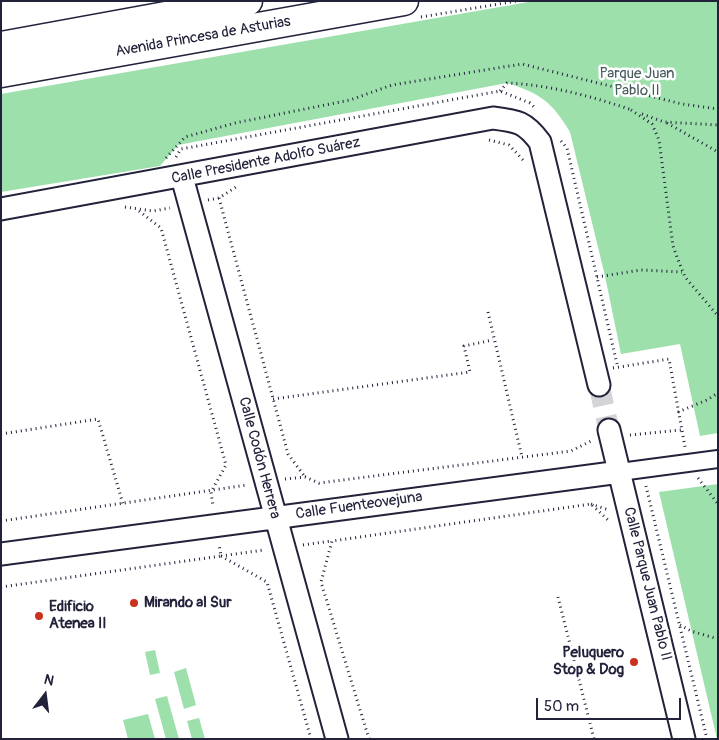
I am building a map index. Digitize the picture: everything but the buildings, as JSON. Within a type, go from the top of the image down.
[{"type":"main road","name":"Avenida Princesa de Asturias","points":[[1,46],[248,1]]},
{"type":"main road","name":"Avenida Princesa de Asturias","points":[[1,73],[404,1]]},
{"type":"street","name":"Calle Presidente Adolfo Suárez","points":[[1,209],[177,169],[493,118],[516,120],[532,118]]},
{"type":"street","points":[[532,118],[540,142],[599,385]]},
{"type":"street","name":"Calle Codón Herrera","points":[[177,169],[189,204],[337,739]]},
{"type":"street","name":"Calle Parque Juan Pablo II","points":[[602,435],[620,472],[684,739]]},
{"type":"street","name":"Calle Fuenteovejuna","points":[[1,554],[718,459]]},
{"type":"path","points":[[160,166],[185,137],[194,134],[235,123],[350,100],[392,84],[522,64],[682,104],[718,108]]},
{"type":"path","points":[[500,91],[507,84],[535,85],[566,91],[664,122],[718,152]]},
{"type":"path","points":[[177,169],[181,149],[500,91],[530,103],[532,118]]},
{"type":"path","points":[[631,110],[652,124],[659,140],[673,246],[682,272],[718,316]]},
{"type":"path","points":[[664,122],[718,125]]},
{"type":"path","points":[[219,198],[288,454],[305,476],[319,483],[571,452],[602,435],[681,430],[669,359],[618,367],[567,148],[556,134]]},
{"type":"path","points":[[484,139],[509,146],[526,163]]},
{"type":"path","points":[[120,206],[153,211],[219,198],[240,185]]},
{"type":"path","points":[[137,210],[161,228],[226,465],[212,492],[220,556]]},
{"type":"path","points":[[597,277],[641,270],[682,272]]},
{"type":"path","points":[[488,312],[493,340],[522,457]]},
{"type":"path","points":[[274,399],[470,372],[464,346],[493,340]]},
{"type":"path","points":[[678,412],[707,400],[718,393]]},
{"type":"path","points":[[1,434],[98,419],[123,504]]},
{"type":"path","points":[[1,521],[212,492],[305,476]]},
{"type":"path","points":[[689,479],[708,476]]},
{"type":"path","points":[[698,478],[718,504]]},
{"type":"path","points":[[655,484],[646,485],[707,739]]},
{"type":"path","points":[[370,739],[320,582],[332,541],[590,504],[617,529]]},
{"type":"path","points":[[1,587],[220,556],[267,582],[310,739]]},
{"type":"path","points":[[558,597],[594,739]]},
{"type":"path","points":[[680,624],[692,632],[718,639]]},
{"type":"green space","name":"Parque Juan Pablo II","points":[[534,1],[718,1],[718,433],[700,436],[680,344],[621,354],[605,276],[570,132],[557,113],[544,100],[537,95],[507,83],[178,145],[160,166],[1,192],[1,94]]},
{"type":"green space","points":[[718,484],[718,739],[717,739],[659,492]]},
{"type":"green space","points":[[155,650],[160,673],[150,675],[145,652]]},
{"type":"green space","points":[[186,668],[196,705],[184,709],[174,672]]},
{"type":"green space","points":[[167,696],[179,739],[166,739],[155,699]]},
{"type":"green space","points":[[148,714],[155,739],[128,739],[123,720]]},
{"type":"green space","points":[[199,718],[205,739],[192,739],[187,721]]},
{"type":"tunnel","points":[[599,385],[609,430]]},
{"type":"place","name":"Mirando al Sur","points":[[134,603]]},
{"type":"place","name":"Edificio Atenea II","points":[[39,616]]},
{"type":"place","name":"Peluquero Stop & Dog","points":[[634,662]]}]
